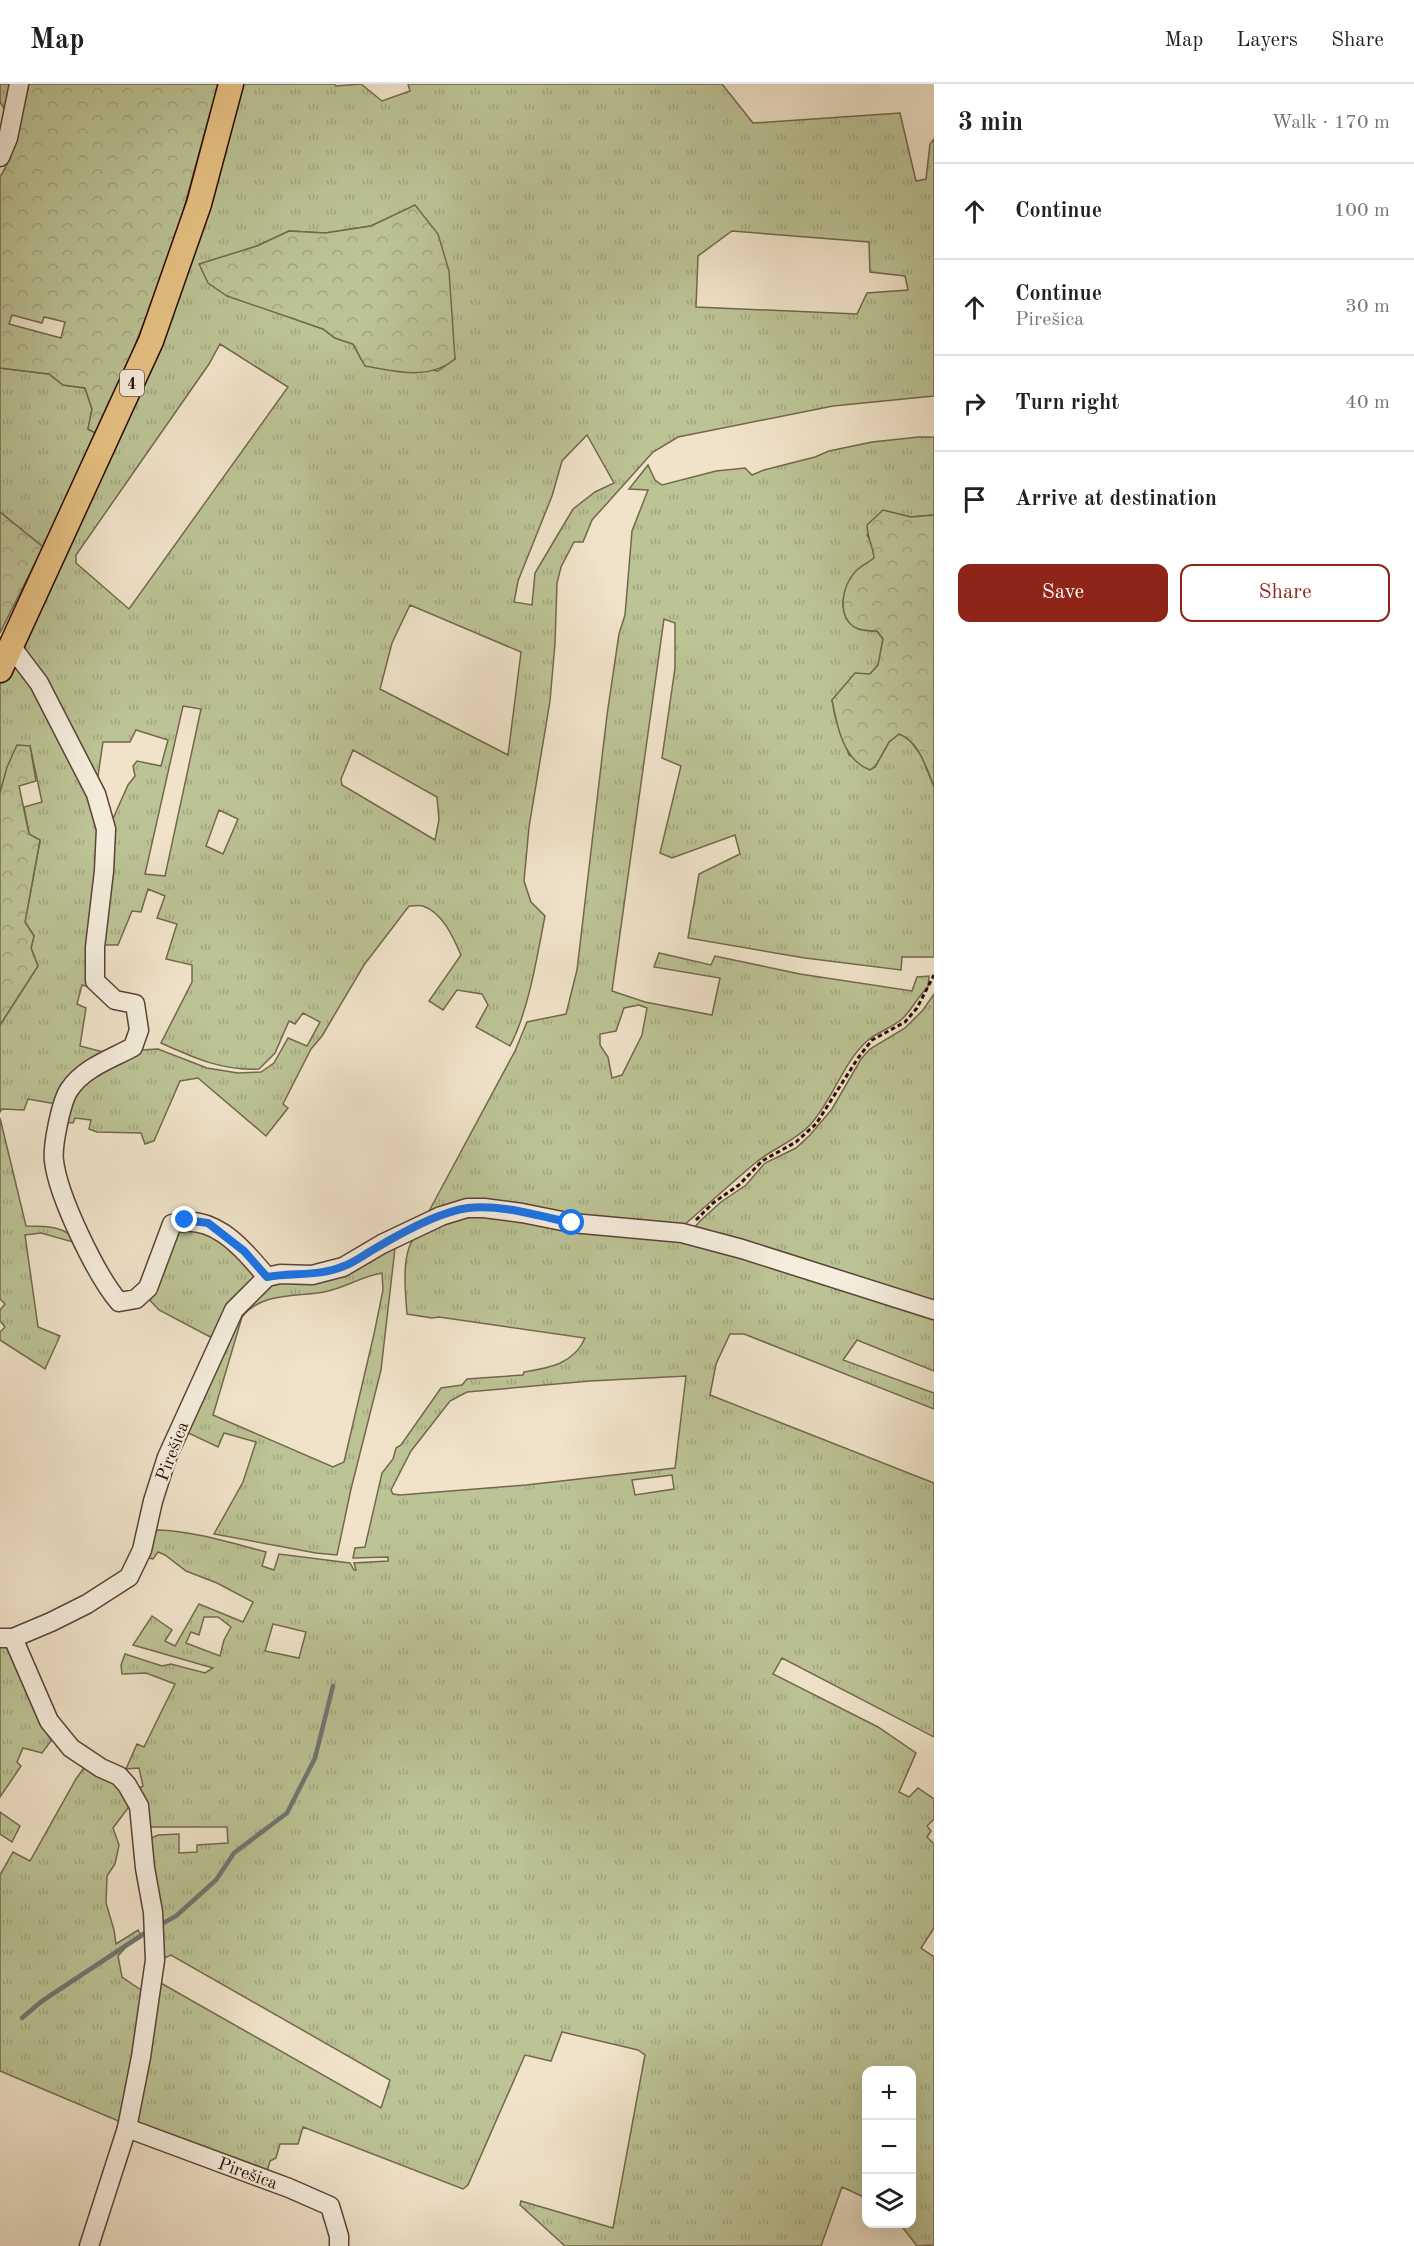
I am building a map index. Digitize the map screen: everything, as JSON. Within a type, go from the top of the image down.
[{"type":"main road","name":"4","points":[[4,658],[151,341],[199,204],[231,84]]},
{"type":"street","points":[[0,157],[8,138],[19,84]]},
{"type":"street","points":[[4,658],[39,683],[96,794],[106,829],[104,871],[95,947],[95,981],[115,1000],[135,1004],[139,1030],[133,1047],[86,1071],[69,1090],[59,1119],[54,1160],[63,1195],[89,1253],[110,1291],[119,1302],[136,1299],[148,1288],[172,1224],[185,1220],[208,1223],[244,1251],[267,1277],[280,1274],[312,1275],[343,1267],[382,1244],[441,1216],[467,1208],[484,1208],[572,1223],[682,1233],[742,1249],[934,1310]]},
{"type":"street","name":"Pirešica","points":[[7,1638],[60,1618],[129,1577],[142,1550],[153,1501],[167,1457],[197,1389],[234,1310],[267,1277]]},
{"type":"street","points":[[7,1638],[49,1721],[71,1748],[100,1768],[119,1776],[139,1806],[145,1868],[156,1940],[149,2004],[127,2128],[89,2246]]},
{"type":"street","name":"Pirešica","points":[[127,2128],[290,2188],[330,2206],[339,2236],[339,2246]]},
{"type":"path","points":[[682,1233],[713,1203],[739,1185],[762,1161],[796,1142],[816,1124],[872,1040],[905,1022],[917,1008],[934,975]]},
{"type":"green space","points":[[0,84],[15,84],[9,116],[0,102]]},
{"type":"green space","points":[[29,84],[218,84],[175,241],[121,382],[97,434],[88,429],[92,409],[85,388],[63,385],[49,374],[0,368],[0,177],[10,159]],"holes":[[[12,315],[42,323],[44,317],[65,322],[61,338],[9,324]]]},
{"type":"green space","points":[[243,84],[334,84],[336,86],[361,84],[382,101],[410,91],[408,84],[722,84],[753,123],[900,113],[916,181],[926,179],[930,144],[934,139],[934,396],[833,406],[678,437],[653,452],[592,520],[583,542],[574,542],[561,567],[557,583],[550,701],[529,827],[524,881],[531,902],[545,916],[527,1000],[510,1046],[476,1027],[488,1005],[482,994],[457,990],[443,1010],[429,1001],[461,955],[446,926],[436,914],[423,906],[409,906],[364,965],[322,1036],[311,1049],[283,1104],[288,1108],[266,1136],[198,1078],[180,1081],[154,1141],[145,1144],[141,1133],[97,1132],[89,1129],[91,1120],[75,1118],[73,1123],[64,1122],[78,1083],[140,1050],[158,1049],[207,1068],[238,1073],[261,1072],[274,1063],[288,1038],[307,1046],[320,1022],[303,1013],[295,1024],[289,1021],[275,1053],[259,1069],[221,1066],[161,1043],[192,982],[192,965],[166,959],[177,924],[157,918],[165,896],[148,889],[141,912],[132,911],[118,945],[102,945],[112,821],[128,785],[135,776],[133,766],[137,761],[161,766],[168,740],[136,730],[130,742],[103,742],[98,776],[93,773],[28,656],[24,644],[150,371],[172,315],[225,152]],"holes":[[[415,206],[455,359],[438,371],[361,359],[353,344],[335,338],[323,329],[284,315],[210,261],[257,246],[289,231],[325,233],[371,226]],[[732,231],[869,242],[870,272],[905,276],[908,290],[867,293],[857,314],[696,307],[698,256]],[[220,344],[288,387],[129,609],[76,563],[76,555],[209,364]],[[587,435],[614,483],[595,492],[573,509],[535,573],[532,605],[514,602],[518,581],[552,496],[562,461]],[[410,605],[521,652],[508,755],[380,689],[392,643]],[[183,706],[201,709],[165,876],[145,874]],[[353,750],[437,797],[439,820],[435,840],[342,785],[341,779]],[[219,810],[238,819],[223,854],[206,846]]]},
{"type":"green space","points":[[415,205],[438,234],[449,271],[455,359],[434,370],[412,373],[365,366],[353,344],[335,338],[323,329],[227,296],[208,283],[199,264],[257,246],[289,231],[325,233],[371,226]]},
{"type":"green space","points":[[0,368],[49,374],[63,385],[85,388],[92,409],[88,429],[97,434],[43,547],[0,512]]},
{"type":"green space","points":[[934,437],[934,515],[911,517],[883,511],[867,535],[873,546],[874,558],[852,584],[843,604],[846,614],[855,626],[877,631],[883,639],[880,656],[873,672],[832,700],[835,716],[849,755],[875,767],[889,742],[899,734],[908,737],[922,757],[934,787],[934,957],[902,957],[901,970],[805,958],[688,938],[699,874],[740,854],[735,835],[672,858],[660,853],[681,766],[662,758],[675,668],[675,623],[664,619],[612,991],[645,1002],[712,1015],[720,978],[654,967],[659,953],[711,965],[715,956],[800,974],[912,991],[917,977],[929,976],[928,987],[902,1019],[871,1038],[858,1050],[825,1105],[810,1125],[761,1159],[677,1231],[647,1226],[428,1213],[515,1051],[527,1022],[566,1014],[577,970],[607,715],[619,634],[625,615],[632,531],[648,490],[629,489],[648,465],[655,480],[662,485],[716,471],[745,468],[752,475],[829,451],[872,442]],"holes":[[[639,1005],[647,1008],[642,1035],[622,1075],[612,1078],[608,1057],[600,1045],[600,1034],[616,1031],[624,1008]]]},
{"type":"green space","points":[[883,510],[911,517],[934,515],[934,787],[917,749],[899,734],[889,742],[875,767],[870,770],[861,765],[847,750],[836,720],[832,700],[855,673],[870,674],[878,665],[883,639],[877,631],[859,629],[848,622],[843,600],[847,584],[855,572],[874,558],[867,525]]},
{"type":"green space","points":[[0,512],[43,547],[0,633]]},
{"type":"green space","points":[[16,664],[23,670],[99,811],[89,987],[82,985],[77,1004],[86,1008],[80,1046],[107,1053],[56,1104],[28,1099],[24,1110],[2,1109],[0,1112],[0,1025],[38,966],[31,948],[34,936],[25,922],[40,841],[29,834],[24,807],[42,802],[30,746],[0,793],[0,682]]},
{"type":"green space","points":[[17,745],[30,746],[36,781],[19,786],[29,834],[40,840],[25,922],[34,936],[31,948],[38,966],[0,1025],[0,793],[7,767]]},
{"type":"green space","points":[[934,994],[934,1307],[689,1234],[721,1202],[746,1185],[765,1163],[796,1148],[810,1135],[832,1109],[861,1059],[870,1049],[905,1028],[923,1010]]},
{"type":"green space","points":[[0,1118],[26,1226],[63,1230],[80,1244],[41,1233],[25,1235],[38,1327],[60,1336],[45,1369],[0,1340],[0,1332],[5,1327],[0,1321],[0,1310],[5,1304],[0,1299]]},
{"type":"green space","points":[[483,1212],[670,1239],[712,1248],[934,1316],[934,1371],[857,1340],[843,1360],[934,1393],[934,1409],[744,1334],[730,1334],[716,1364],[710,1395],[934,1483],[934,1737],[782,1658],[773,1674],[878,1727],[916,1753],[899,1792],[909,1797],[918,1788],[934,1799],[934,1819],[927,1826],[931,1831],[927,1837],[934,1844],[934,1928],[921,1948],[934,1957],[934,2245],[917,2246],[903,2228],[916,2228],[916,2066],[862,2066],[862,2196],[842,2187],[821,2246],[565,2246],[520,2205],[521,2201],[613,2228],[645,2055],[638,2050],[562,2032],[551,2061],[525,2055],[468,2185],[463,2189],[303,2127],[298,2144],[280,2144],[276,2158],[270,2161],[266,2175],[134,2122],[159,1982],[381,2108],[390,2080],[171,1955],[162,1959],[147,1840],[158,1835],[179,1834],[179,1853],[197,1852],[197,1845],[228,1843],[227,1827],[147,1827],[135,1790],[143,1786],[139,1768],[126,1769],[137,1744],[144,1747],[175,1684],[146,1673],[122,1674],[121,1665],[125,1654],[162,1666],[171,1664],[205,1673],[213,1668],[133,1645],[152,1616],[172,1630],[165,1641],[175,1646],[199,1604],[243,1622],[253,1602],[217,1583],[186,1571],[158,1552],[153,1559],[148,1558],[152,1535],[158,1530],[199,1535],[266,1552],[262,1566],[274,1570],[279,1554],[350,1563],[354,1570],[356,1570],[354,1563],[388,1561],[388,1557],[353,1558],[355,1548],[365,1547],[382,1473],[393,1459],[396,1448],[401,1445],[441,1388],[462,1385],[467,1379],[523,1375],[524,1372],[560,1363],[580,1347],[585,1338],[407,1314],[405,1277],[408,1252],[412,1241],[428,1224],[447,1218]],"holes":[[[686,1376],[675,1468],[526,1485],[400,1495],[393,1494],[391,1490],[411,1451],[450,1401],[467,1392],[590,1381]],[[672,1475],[674,1489],[635,1495],[632,1480]],[[204,1617],[218,1617],[231,1627],[224,1640],[220,1656],[186,1643],[191,1632],[199,1635]],[[273,1624],[306,1632],[299,1658],[265,1651]]]},
{"type":"green space","points":[[186,1224],[208,1228],[256,1275],[229,1310],[214,1339],[159,1310],[146,1296],[177,1232]]},
{"type":"green space","points":[[395,1248],[381,1370],[337,1555],[214,1534],[243,1482],[256,1442],[224,1433],[218,1447],[184,1431],[242,1307],[275,1282]],"holes":[[[382,1273],[383,1290],[344,1462],[333,1467],[213,1415],[242,1317],[250,1309],[269,1299],[324,1292]]]},
{"type":"green space","points":[[0,1645],[7,1648],[16,1659],[51,1741],[42,1753],[23,1748],[17,1762],[21,1766],[0,1797]]},
{"type":"green space","points":[[86,1765],[112,1781],[131,1804],[113,1828],[119,1845],[115,1864],[107,1876],[106,1903],[116,1944],[138,1930],[142,1937],[127,1946],[118,1956],[122,1977],[144,1992],[123,2123],[0,2071],[0,1875],[13,1852],[30,1861]]},
{"type":"green space","points":[[0,1812],[20,1826],[12,1842],[0,1834]]},
{"type":"waterway","points":[[158,1926],[176,1916],[216,1880],[234,1853],[287,1813],[315,1758],[333,1686]]},
{"type":"waterway","points":[[22,2018],[42,2001],[148,1931]]},
{"type":"route","points":[[185,1220],[208,1223],[244,1251],[267,1277],[280,1274],[312,1275],[343,1267],[382,1244],[441,1216],[467,1208],[522,1213],[572,1223]]}]
